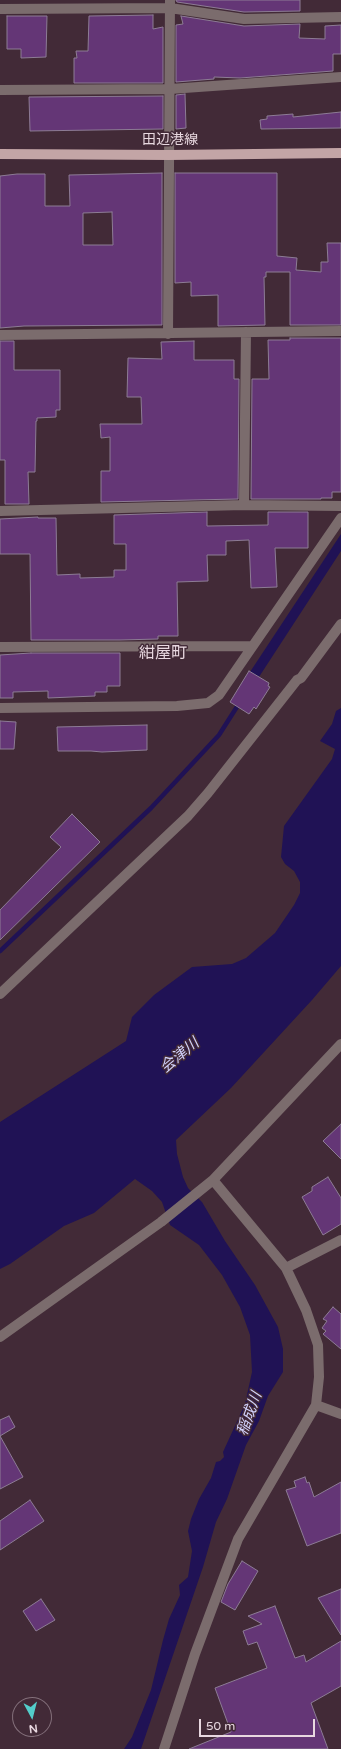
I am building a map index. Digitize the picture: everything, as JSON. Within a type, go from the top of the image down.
[{"type":"main road","name":"田辺港線","points":[[0,154],[169,155],[341,153]]},
{"type":"street","points":[[168,334],[170,4]]},
{"type":"street","points":[[0,9],[170,4],[244,19],[341,17]]},
{"type":"street","points":[[0,90],[170,89],[341,77]]},
{"type":"street","points":[[0,335],[341,331]]},
{"type":"street","points":[[244,505],[246,332]]},
{"type":"street","points":[[0,511],[244,505],[341,506]]},
{"type":"street","points":[[0,708],[177,706],[208,703],[219,695],[341,518]]},
{"type":"street","points":[[0,994],[188,816],[208,793],[297,680],[301,678],[341,624]]},
{"type":"street","points":[[0,648],[252,646]]},
{"type":"street","points":[[0,1337],[161,1222],[213,1180],[341,1044]]},
{"type":"street","points":[[164,1749],[195,1654],[238,1540],[316,1405],[319,1377],[318,1345],[306,1310],[286,1268],[213,1180]]},
{"type":"street","points":[[286,1268],[341,1240]]},
{"type":"street","points":[[316,1405],[341,1414]]},
{"type":"water","points":[[341,534],[341,551],[257,680],[250,672]]},
{"type":"water","points":[[341,708],[341,966],[312,1000],[231,1088],[176,1140],[177,1154],[183,1177],[188,1188],[202,1202],[225,1241],[255,1285],[278,1327],[283,1349],[283,1372],[268,1396],[259,1421],[246,1445],[227,1499],[216,1522],[203,1567],[141,1749],[124,1749],[132,1737],[151,1690],[169,1619],[180,1595],[179,1585],[188,1577],[192,1551],[188,1531],[191,1519],[199,1499],[211,1478],[216,1462],[220,1461],[224,1457],[223,1452],[245,1404],[252,1372],[250,1335],[240,1307],[222,1275],[199,1245],[170,1225],[162,1202],[152,1191],[135,1179],[94,1213],[64,1226],[10,1264],[0,1269],[0,1122],[126,1041],[132,1017],[154,995],[192,967],[232,964],[246,958],[275,933],[294,905],[300,893],[300,882],[294,871],[285,864],[281,857],[284,826],[332,759],[335,749],[320,741],[332,724],[336,711]]},
{"type":"building","points":[[176,0],[300,0],[300,11],[244,12],[177,2]]},
{"type":"building","points":[[153,15],[153,29],[163,27],[163,83],[74,83],[74,58],[77,58],[76,51],[88,51],[89,16]]},
{"type":"building","points":[[7,16],[47,16],[46,57],[21,58],[21,49],[7,49]]},
{"type":"building","points":[[181,16],[244,26],[300,24],[299,38],[325,39],[325,26],[341,25],[341,54],[333,54],[333,71],[240,78],[214,77],[214,79],[176,82],[176,25],[183,24]]},
{"type":"building","points":[[185,94],[186,128],[176,129],[176,95]]},
{"type":"building","points":[[163,96],[163,129],[30,131],[29,97]]},
{"type":"building","points":[[341,112],[341,128],[261,129],[260,120],[267,119],[267,116],[293,114],[293,117]]},
{"type":"building","points":[[162,173],[162,325],[24,326],[0,328],[0,176],[17,174],[45,174],[45,206],[70,206],[69,175]],"holes":[[[112,212],[113,245],[83,245],[83,213]]]},
{"type":"building","points":[[175,173],[277,173],[277,256],[297,258],[296,270],[321,272],[321,262],[328,262],[327,243],[341,243],[341,325],[290,325],[290,272],[266,272],[266,277],[264,277],[265,325],[218,326],[218,295],[191,296],[191,282],[175,283]]},
{"type":"building","points":[[290,338],[341,338],[341,492],[332,492],[332,498],[321,499],[251,499],[252,379],[269,379],[268,340],[290,340]]},
{"type":"building","points":[[0,341],[14,341],[14,370],[60,370],[60,410],[56,410],[56,417],[37,418],[36,421],[35,472],[28,472],[29,504],[5,504],[5,460],[0,460]]},
{"type":"building","points":[[194,341],[194,360],[234,360],[234,379],[239,379],[238,499],[101,502],[101,471],[110,471],[110,437],[101,438],[100,424],[142,424],[141,397],[127,397],[128,358],[162,359],[161,342]]},
{"type":"building","points":[[207,512],[207,526],[268,525],[268,512],[308,512],[308,548],[275,548],[277,587],[251,588],[249,540],[226,541],[226,555],[207,555],[208,581],[177,582],[178,636],[158,636],[158,639],[31,640],[30,554],[0,554],[0,519],[38,517],[56,518],[57,575],[80,574],[80,578],[114,577],[114,570],[126,570],[126,544],[114,544],[114,515]]},
{"type":"building","points":[[31,653],[120,653],[120,686],[107,686],[107,692],[95,692],[95,696],[48,698],[48,691],[13,692],[13,698],[0,698],[0,655]]},
{"type":"building","points":[[249,671],[269,683],[268,686],[270,687],[256,709],[254,707],[249,714],[230,702]]},
{"type":"building","points":[[0,721],[16,722],[14,749],[0,749]]},
{"type":"building","points":[[147,725],[147,750],[102,752],[58,751],[57,727]]},
{"type":"building","points":[[72,814],[100,842],[0,940],[0,910],[61,847],[50,837]]},
{"type":"building","points":[[341,1124],[341,1159],[323,1141]]},
{"type":"building","points":[[328,1177],[341,1198],[341,1224],[323,1235],[302,1197],[312,1191],[312,1187]]},
{"type":"building","points":[[333,1307],[341,1314],[341,1349],[323,1334],[326,1331],[322,1328],[327,1321],[323,1319]]},
{"type":"building","points":[[9,1416],[15,1427],[0,1436],[0,1420]]},
{"type":"building","points":[[0,1436],[23,1477],[0,1489]]},
{"type":"building","points":[[305,1477],[307,1483],[309,1482],[314,1497],[341,1482],[341,1533],[307,1546],[286,1490],[296,1487],[294,1481]]},
{"type":"building","points":[[30,1500],[44,1521],[0,1550],[0,1521]]},
{"type":"building","points":[[242,1561],[258,1571],[235,1610],[221,1602],[228,1584]]},
{"type":"building","points":[[341,1589],[341,1635],[318,1598]]},
{"type":"building","points":[[41,1599],[55,1620],[36,1631],[23,1611]]},
{"type":"building","points":[[275,1606],[295,1658],[304,1655],[306,1662],[341,1641],[341,1686],[311,1703],[328,1749],[189,1749],[231,1732],[215,1688],[267,1668],[257,1642],[248,1645],[243,1631],[262,1624],[248,1616]]},
{"type":"waterway","points":[[0,951],[151,808],[219,735],[240,702]]},
{"type":"district","name":"紺屋町","points":[[163,654]]},
{"type":"water label","name":"会津川","points":[[180,1056]]},
{"type":"water label","name":"稲成川","points":[[250,1414]]}]
